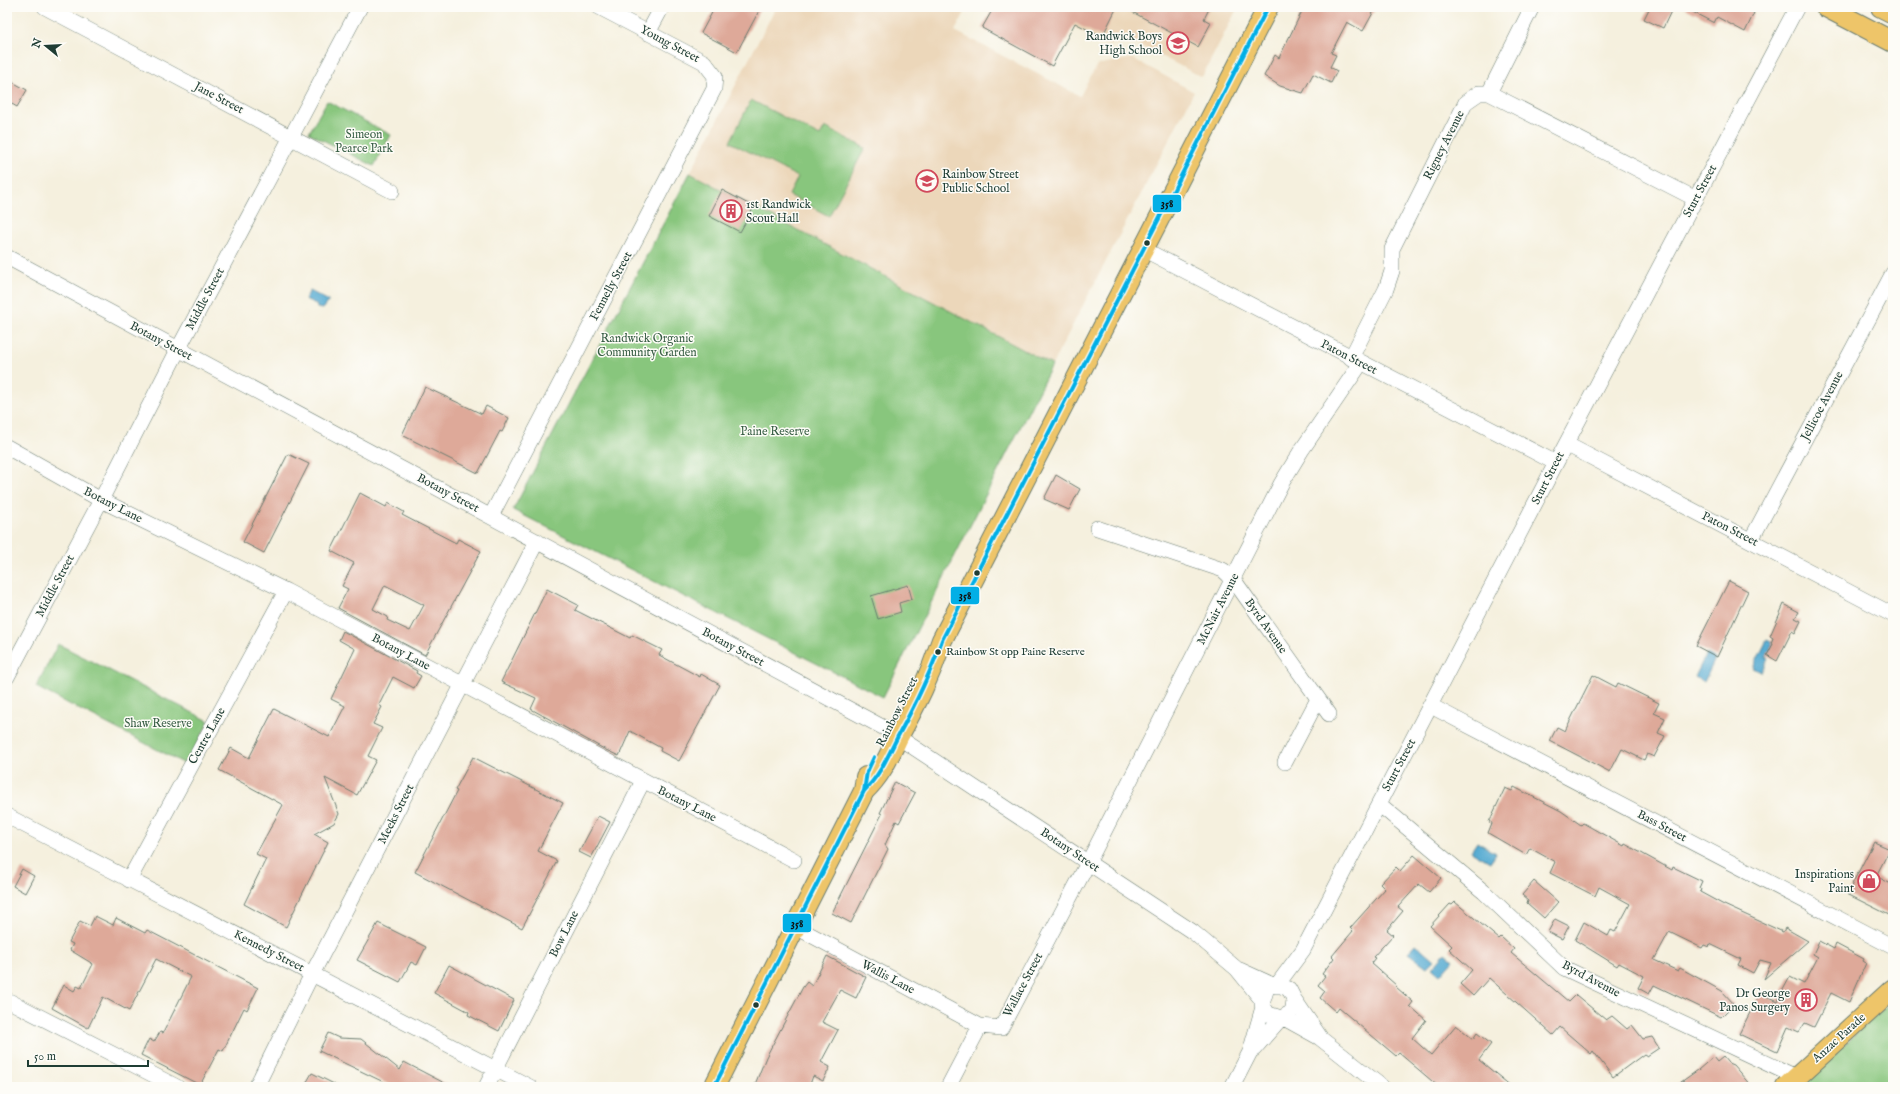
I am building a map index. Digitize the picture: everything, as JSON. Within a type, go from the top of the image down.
[{"type":"main road","name":"Rainbow Street","points":[[714,1087],[864,791],[867,772],[893,734],[932,669],[942,640],[1268,7]]},
{"type":"main road","points":[[1826,7],[1893,42]]},
{"type":"main road","points":[[1881,7],[1893,13]]},
{"type":"main road","name":"Anzac Parade","points":[[1791,1082],[1893,989]]},
{"type":"street","name":"Jane Street","points":[[45,7],[292,136],[392,191]]},
{"type":"street","name":"Middle Street","points":[[7,677],[360,7]]},
{"type":"street","name":"Young Street","points":[[599,7],[704,62],[715,76]]},
{"type":"street","points":[[648,33],[662,7]]},
{"type":"street","points":[[1532,7],[1489,93],[1696,199]]},
{"type":"street","name":"Sturt Street","points":[[1276,985],[1303,950],[1556,463],[1797,7]]},
{"type":"street","name":"Fennelly Street","points":[[491,516],[707,103],[714,89],[715,76]]},
{"type":"street","name":"Rigney Avenue","points":[[1356,361],[1392,271],[1392,249],[1466,102],[1479,93],[1489,93]]},
{"type":"street","name":"Paton Street","points":[[1143,249],[1356,361],[1556,463]]},
{"type":"street","name":"Botany Street","points":[[7,257],[178,350],[491,516],[893,734],[1193,932],[1237,969],[1263,1003]]},
{"type":"street","name":"Jellicoe Avenue","points":[[1751,540],[1893,272]]},
{"type":"street","name":"McNair Avenue","points":[[1088,862],[1281,484],[1356,361]]},
{"type":"street","name":"Paton Street","points":[[1566,444],[1893,615]]},
{"type":"street","name":"Botany Lane","points":[[7,447],[101,500],[286,591],[794,860]]},
{"type":"street","name":"Byrd Avenue","points":[[1097,528],[1224,570],[1233,579],[1329,714]]},
{"type":"street","name":"Meeks Street","points":[[256,1087],[537,541]]},
{"type":"street","name":"Centre Lane","points":[[129,880],[286,591]]},
{"type":"street","points":[[1285,762],[1318,699]]},
{"type":"street","name":"Bass Street","points":[[1431,706],[1893,947]]},
{"type":"street","name":"Bow Lane","points":[[486,1087],[643,781]]},
{"type":"street","name":"Byrd Avenue","points":[[1379,804],[1484,892],[1564,968],[1791,1082]]},
{"type":"street","name":"Kennedy Street","points":[[7,816],[530,1087]]},
{"type":"street","name":"Wallace Street","points":[[980,1026],[1001,1028],[1088,862]]},
{"type":"street","name":"Wallis Lane","points":[[796,927],[980,1026]]},
{"type":"street","name":"Sturt Street","points":[[1293,996],[1303,950]]},
{"type":"street","name":"Botany Street","points":[[1237,969],[1276,985]]},
{"type":"street","points":[[1232,1087],[1250,1052],[1266,991],[1276,985],[1286,987],[1320,1038]]},
{"type":"street","points":[[1250,1052],[1281,1018],[1290,1013],[1293,1009],[1293,996]]},
{"type":"street","points":[[7,1000],[177,1087]]},
{"type":"street","points":[[1263,1003],[1268,1014],[1281,1018],[1320,1038],[1382,1087]]},
{"type":"street","points":[[948,1087],[980,1026]]},
{"type":"shaded area","name":"Rainbow Street Public School","points":[[776,7],[968,7],[955,31],[1080,96],[1097,65],[1132,58],[1194,92],[1052,365],[690,173]]},
{"type":"shaded area","name":"Randwick Boys High School","points":[[1037,7],[1238,7],[1202,77],[1133,42],[1108,45]]},
{"type":"green space","points":[[751,100],[820,136],[825,127],[865,148],[829,216],[789,195],[798,177],[730,142]]},
{"type":"green space","name":"Simeon Pearce Park","points":[[327,101],[391,135],[374,166],[309,133]]},
{"type":"green space","name":"Paine Reserve","points":[[690,173],[1052,365],[883,697],[513,510]]},
{"type":"green space","name":"Shaw Reserve","points":[[58,644],[209,721],[187,765],[36,687]]},
{"type":"green space","points":[[1893,1000],[1893,1087],[1799,1087]]},
{"type":"water","points":[[310,291],[329,301],[322,309],[317,308],[316,304],[305,299]]},
{"type":"water","points":[[1767,640],[1773,643],[1761,672],[1753,668]]},
{"type":"water","points":[[1706,654],[1715,659],[1704,682],[1695,677]]},
{"type":"water","points":[[1477,842],[1496,853],[1490,862],[1471,851]]},
{"type":"water","points":[[1416,944],[1434,960],[1427,967],[1408,953]]},
{"type":"water","points":[[1445,953],[1453,960],[1440,975],[1432,968]]},
{"type":"building","points":[[715,7],[761,7],[737,52],[701,33]]},
{"type":"building","points":[[994,7],[1117,7],[1102,37],[1075,23],[1052,66],[982,28]]},
{"type":"building","points":[[1123,7],[1210,7],[1204,19],[1211,23],[1198,47]]},
{"type":"building","points":[[1304,7],[1367,7],[1374,11],[1363,31],[1347,22],[1331,53],[1336,55],[1330,67],[1337,71],[1331,83],[1313,74],[1303,93],[1280,86],[1264,76],[1275,55],[1279,58]]},
{"type":"building","points":[[1650,7],[1673,7],[1663,28],[1644,19]]},
{"type":"building","points":[[1683,7],[1743,7],[1754,13],[1745,32],[1717,17],[1714,23]]},
{"type":"building","points":[[7,79],[27,90],[17,107],[7,101]]},
{"type":"building","name":"1st Randwick Scout Hall","points":[[722,190],[754,207],[740,232],[709,216]]},
{"type":"building","points":[[425,387],[482,414],[486,406],[509,418],[502,432],[500,431],[478,473],[402,435]]},
{"type":"building","points":[[288,454],[309,464],[264,553],[243,542]]},
{"type":"building","points":[[1056,475],[1080,489],[1069,510],[1044,499]]},
{"type":"building","points":[[360,493],[386,507],[388,503],[404,512],[402,515],[456,543],[458,539],[481,551],[425,655],[338,608],[348,589],[342,586],[354,563],[331,551]],"holes":[[[385,585],[424,605],[410,631],[387,620],[388,617],[373,609]]]},
{"type":"building","points":[[1729,581],[1748,591],[1717,657],[1696,646]]},
{"type":"building","points":[[908,585],[912,599],[899,603],[901,612],[878,619],[871,596]]},
{"type":"building","points":[[547,589],[578,605],[575,610],[630,638],[632,635],[662,650],[659,655],[700,677],[701,674],[720,685],[679,761],[660,751],[661,748],[630,731],[619,756],[531,709],[536,698],[501,682]]},
{"type":"building","points":[[1784,604],[1799,612],[1795,618],[1801,621],[1795,633],[1792,631],[1777,661],[1767,655],[1773,644],[1771,643],[1773,638],[1770,636]]},
{"type":"building","points":[[343,631],[417,671],[416,673],[421,676],[414,688],[393,677],[379,705],[382,707],[373,724],[382,728],[368,756],[376,760],[357,795],[325,778],[339,814],[334,823],[314,834],[328,842],[286,927],[244,904],[266,859],[256,854],[283,805],[219,770],[231,748],[249,758],[274,709],[329,737],[345,706],[331,699],[355,649],[339,640]]},
{"type":"building","points":[[1593,675],[1616,687],[1618,683],[1659,703],[1654,713],[1665,718],[1658,733],[1665,736],[1654,757],[1647,754],[1644,760],[1622,749],[1610,772],[1550,741],[1557,727],[1565,731]]},
{"type":"building","points":[[473,757],[563,803],[538,851],[557,861],[522,928],[415,872],[457,791],[455,790]]},
{"type":"building","points":[[895,782],[915,793],[899,823],[896,821],[885,845],[888,849],[851,923],[832,913],[882,814],[880,813]]},
{"type":"building","points":[[1514,787],[1561,811],[1581,825],[1583,823],[1672,870],[1673,867],[1702,881],[1699,888],[1701,889],[1700,892],[1722,904],[1783,932],[1785,928],[1808,941],[1764,979],[1771,963],[1760,960],[1753,973],[1738,965],[1741,959],[1710,944],[1709,947],[1704,945],[1702,948],[1669,932],[1654,960],[1678,971],[1680,968],[1722,991],[1734,1004],[1721,1017],[1654,985],[1649,994],[1638,988],[1644,976],[1619,963],[1617,966],[1575,940],[1584,922],[1608,936],[1611,930],[1615,932],[1630,904],[1599,887],[1595,896],[1550,873],[1555,862],[1530,848],[1526,855],[1488,833],[1492,823],[1489,822],[1505,788],[1512,791]]},
{"type":"building","points":[[598,816],[610,822],[591,858],[579,852]]},
{"type":"building","name":"Inspirations Paint","points":[[1874,842],[1890,849],[1876,876],[1893,885],[1893,917],[1847,894]]},
{"type":"building","points":[[1414,855],[1441,878],[1429,892],[1419,884],[1398,907],[1403,911],[1387,930],[1393,935],[1373,957],[1375,958],[1371,963],[1413,1002],[1410,1006],[1426,1020],[1412,1038],[1431,1055],[1456,1025],[1473,1039],[1477,1033],[1491,1044],[1479,1060],[1512,1087],[1439,1087],[1399,1053],[1396,1056],[1339,1008],[1336,1012],[1320,998],[1325,991],[1318,985],[1325,976],[1322,974],[1334,958],[1332,956],[1353,931],[1350,928],[1385,889],[1380,884],[1396,867],[1400,871]]},
{"type":"building","points":[[22,869],[34,876],[25,893],[13,886]]},
{"type":"building","points":[[1534,881],[1558,902],[1544,918],[1527,903],[1528,900],[1522,895]]},
{"type":"building","points":[[1455,902],[1499,939],[1501,937],[1514,949],[1511,953],[1569,1002],[1576,995],[1606,1020],[1612,1016],[1627,1029],[1632,1025],[1643,1039],[1652,1037],[1659,1048],[1647,1056],[1644,1054],[1613,1077],[1593,1051],[1591,1054],[1560,1027],[1553,1035],[1489,978],[1473,996],[1460,984],[1472,970],[1449,949],[1452,946],[1430,926],[1450,904],[1452,905]]},
{"type":"building","points":[[95,916],[113,925],[116,918],[145,933],[147,930],[258,988],[247,1010],[244,1008],[223,1051],[219,1049],[200,1085],[141,1055],[149,1039],[154,1042],[160,1032],[163,1033],[191,977],[156,959],[129,1011],[103,997],[88,1028],[52,1008],[64,985],[74,991],[77,986],[81,988],[93,964],[70,950],[73,944],[69,942],[80,921],[90,926]]},
{"type":"building","points":[[1555,919],[1569,926],[1562,939],[1548,932]]},
{"type":"building","points":[[378,923],[426,947],[417,965],[411,962],[400,982],[357,960]]},
{"type":"building","points":[[1819,941],[1834,949],[1836,944],[1864,959],[1863,961],[1866,963],[1849,1002],[1831,993],[1814,1027],[1805,1023],[1799,1032],[1788,1027],[1777,1052],[1739,1034],[1760,993],[1777,1001],[1790,977],[1804,984],[1818,957],[1813,954]]},
{"type":"building","points":[[827,956],[866,977],[856,998],[840,990],[822,1022],[838,1030],[821,1062],[830,1067],[823,1081],[813,1076],[809,1087],[754,1087],[766,1057],[803,987],[807,982],[812,986]]},
{"type":"building","points":[[449,965],[514,1000],[499,1031],[468,1015],[469,1012],[434,993]]},
{"type":"building","points":[[328,1033],[339,1038],[361,1039],[400,1070],[404,1062],[452,1087],[394,1087],[319,1051]]},
{"type":"building","points":[[1713,1057],[1717,1062],[1723,1057],[1728,1063],[1733,1065],[1752,1087],[1674,1087],[1698,1070]]},
{"type":"building","points":[[312,1073],[340,1087],[304,1087]]},
{"type":"transit line","name":"358","points":[[864,791],[875,778],[887,758],[922,689],[942,640],[1268,7]]},
{"type":"transit line","name":"358","points":[[714,1087],[864,791],[867,772],[874,757]]},
{"type":"place","name":"Randwick Boys High School","points":[[1178,43]]},
{"type":"place","name":"Rainbow Street Public School","points":[[927,181]]},
{"type":"place","name":"1st Randwick Scout Hall","points":[[731,211]]},
{"type":"place","name":"Rainbow St opp Paine Reserve","points":[[938,652]]},
{"type":"place","name":"Inspirations Paint","points":[[1869,881]]},
{"type":"place","name":"Dr George Panos Surgery","points":[[1806,1000]]},
{"type":"park label","name":"Randwick Organic Community Garden","points":[[647,345]]}]
